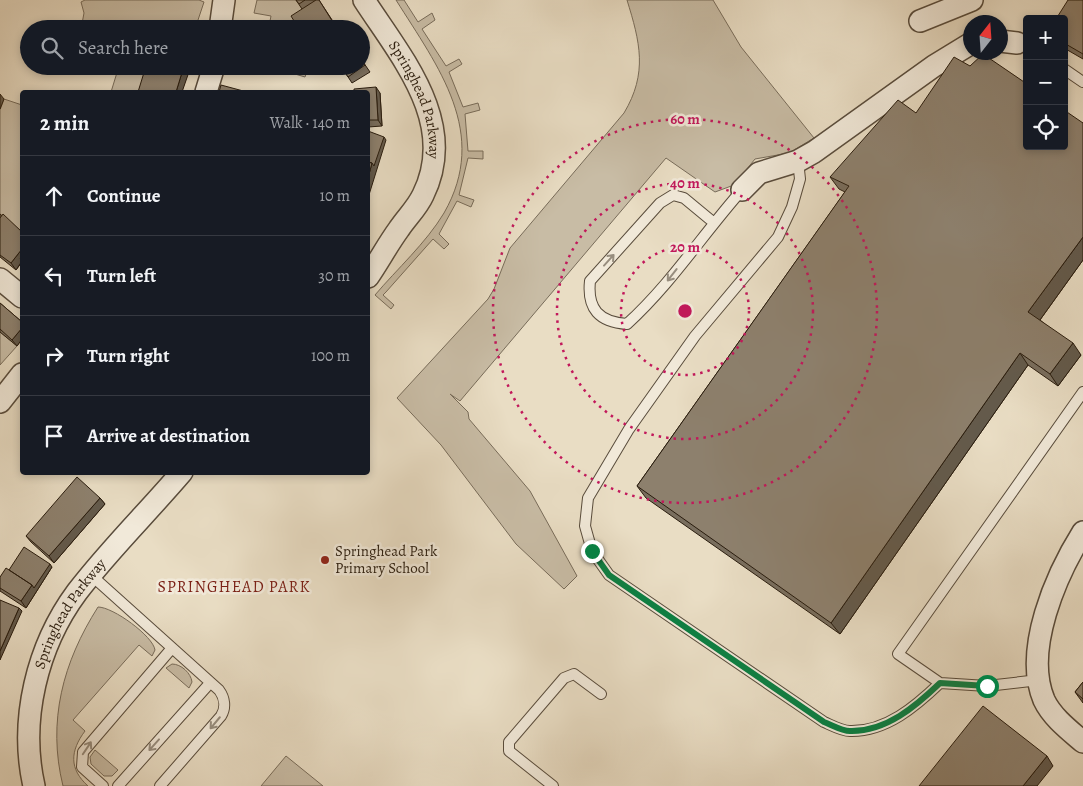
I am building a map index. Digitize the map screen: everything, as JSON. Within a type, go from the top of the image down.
[{"type":"street","points":[[221,20],[224,0]]},
{"type":"street","name":"Springhead Parkway","points":[[364,0],[421,90],[432,118],[434,130],[434,156],[428,183],[419,203],[399,229],[370,274]]},
{"type":"street","points":[[920,21],[969,1]]},
{"type":"street","points":[[742,190],[759,173],[798,161],[927,71],[963,48]]},
{"type":"street","points":[[207,90],[211,75]]},
{"type":"street","name":"Springhead Parkway","points":[[370,251],[399,229]]},
{"type":"street","points":[[0,279],[20,294]]},
{"type":"street","points":[[0,402],[20,377]]},
{"type":"street","name":"Springhead Parkway","points":[[34,786],[28,739],[31,708],[38,672],[62,615],[91,575],[179,475]]},
{"type":"street","points":[[1083,532],[1063,568],[1042,629],[1037,659],[1039,680],[1048,707],[1083,742]]},
{"type":"lane","points":[[1068,72],[1083,82]]},
{"type":"lane","points":[[798,161],[800,179],[783,227],[773,243],[711,315],[621,440],[588,498],[585,526],[592,551],[609,575],[824,722],[849,731],[878,726],[913,709],[940,683]]},
{"type":"lane","points":[[713,222],[684,198],[673,195],[660,203],[590,282],[588,295],[591,306],[601,316],[614,323],[627,324],[665,284],[713,222],[742,190]]},
{"type":"lane","points":[[1039,680],[987,686],[940,683],[898,654],[1083,392]]},
{"type":"lane","points":[[91,575],[222,694],[224,711],[160,786]]},
{"type":"lane","points":[[102,786],[82,766],[83,752],[172,648]]},
{"type":"lane","points":[[553,786],[509,751],[509,742],[564,678],[574,674],[601,694]]},
{"type":"lane","points":[[118,786],[210,683]]},
{"type":"shaded area","points":[[85,0],[199,0],[204,2],[198,20],[83,20],[84,13],[81,2]]},
{"type":"shaded area","points":[[257,0],[297,0],[307,15],[304,20],[270,20],[271,16],[254,13]]},
{"type":"shaded area","points":[[396,0],[404,0],[418,22],[432,13],[435,20],[422,29],[446,66],[459,59],[462,64],[449,72],[463,107],[478,103],[480,110],[465,114],[468,151],[483,151],[483,159],[468,158],[459,195],[474,200],[471,207],[457,201],[439,234],[449,244],[444,249],[433,239],[383,295],[394,305],[391,309],[375,295],[420,245],[444,213],[457,184],[462,155],[460,128],[453,102],[442,76]]},
{"type":"shaded area","points":[[627,0],[713,0],[741,47],[814,138],[789,153],[755,159],[734,185],[715,192],[666,158],[460,401],[450,394],[468,412],[469,419],[530,491],[577,576],[564,589],[516,544],[441,445],[397,398],[488,299],[494,289],[510,248],[624,113],[632,98],[639,71],[638,44]]},
{"type":"shaded area","points":[[116,75],[149,75],[145,90],[112,90]]},
{"type":"shaded area","points":[[4,99],[20,104],[20,231],[0,215],[0,110]]},
{"type":"shaded area","points":[[0,332],[17,346],[0,365]]},
{"type":"shaded area","points":[[98,607],[105,608],[131,623],[147,637],[155,650],[152,656],[139,645],[73,720],[85,731],[76,746],[74,760],[77,773],[88,786],[63,786],[58,762],[57,738],[61,693],[76,649]]},
{"type":"shaded area","points":[[172,664],[182,667],[188,672],[192,682],[189,688],[166,668]]},
{"type":"shaded area","points":[[95,750],[118,770],[112,776],[104,776],[91,764],[90,757]]},
{"type":"shaded area","points":[[286,756],[323,786],[261,786]]},
{"type":"building","points":[[296,0],[305,0],[299,4]]},
{"type":"building","points":[[319,0],[332,20],[293,20],[291,16]]},
{"type":"building","points":[[1068,0],[1083,0],[1083,54],[1068,45],[1068,15],[1059,15]]},
{"type":"building","points":[[954,57],[970,66],[976,60],[992,60],[1023,81],[1023,150],[1068,150],[1068,113],[1083,123],[1083,237],[1028,312],[1073,343],[1050,374],[1020,353],[831,623],[637,486],[849,186],[830,177],[898,100],[916,113]]},
{"type":"building","points":[[143,75],[181,75],[177,90],[139,90]]},
{"type":"building","points":[[221,85],[240,90],[220,90]]},
{"type":"building","points":[[376,87],[378,120],[370,120],[370,90],[354,89]]},
{"type":"building","points":[[370,132],[384,137],[374,166],[370,162]]},
{"type":"building","points":[[3,214],[20,230],[20,252],[11,263],[0,255],[0,218]]},
{"type":"building","points":[[0,303],[20,320],[20,330],[12,340],[0,329]]},
{"type":"building","points":[[77,477],[100,498],[49,556],[26,536]]},
{"type":"building","points":[[24,547],[50,564],[34,588],[9,570]]},
{"type":"building","points":[[6,568],[32,585],[21,601],[0,588],[0,577]]},
{"type":"building","points":[[0,600],[19,608],[0,651]]},
{"type":"building","points":[[1083,682],[1083,699],[1075,692]]},
{"type":"building","points":[[983,706],[1047,756],[1023,786],[919,786]]},
{"type":"place","name":"Springhead Park Primary School","points":[[325,560]]},
{"type":"district","name":"SPRINGHEAD PARK","points":[[234,587]]},
{"type":"route","points":[[592,551],[609,575],[824,722],[849,731],[878,726],[913,709],[940,683],[987,686]]}]
